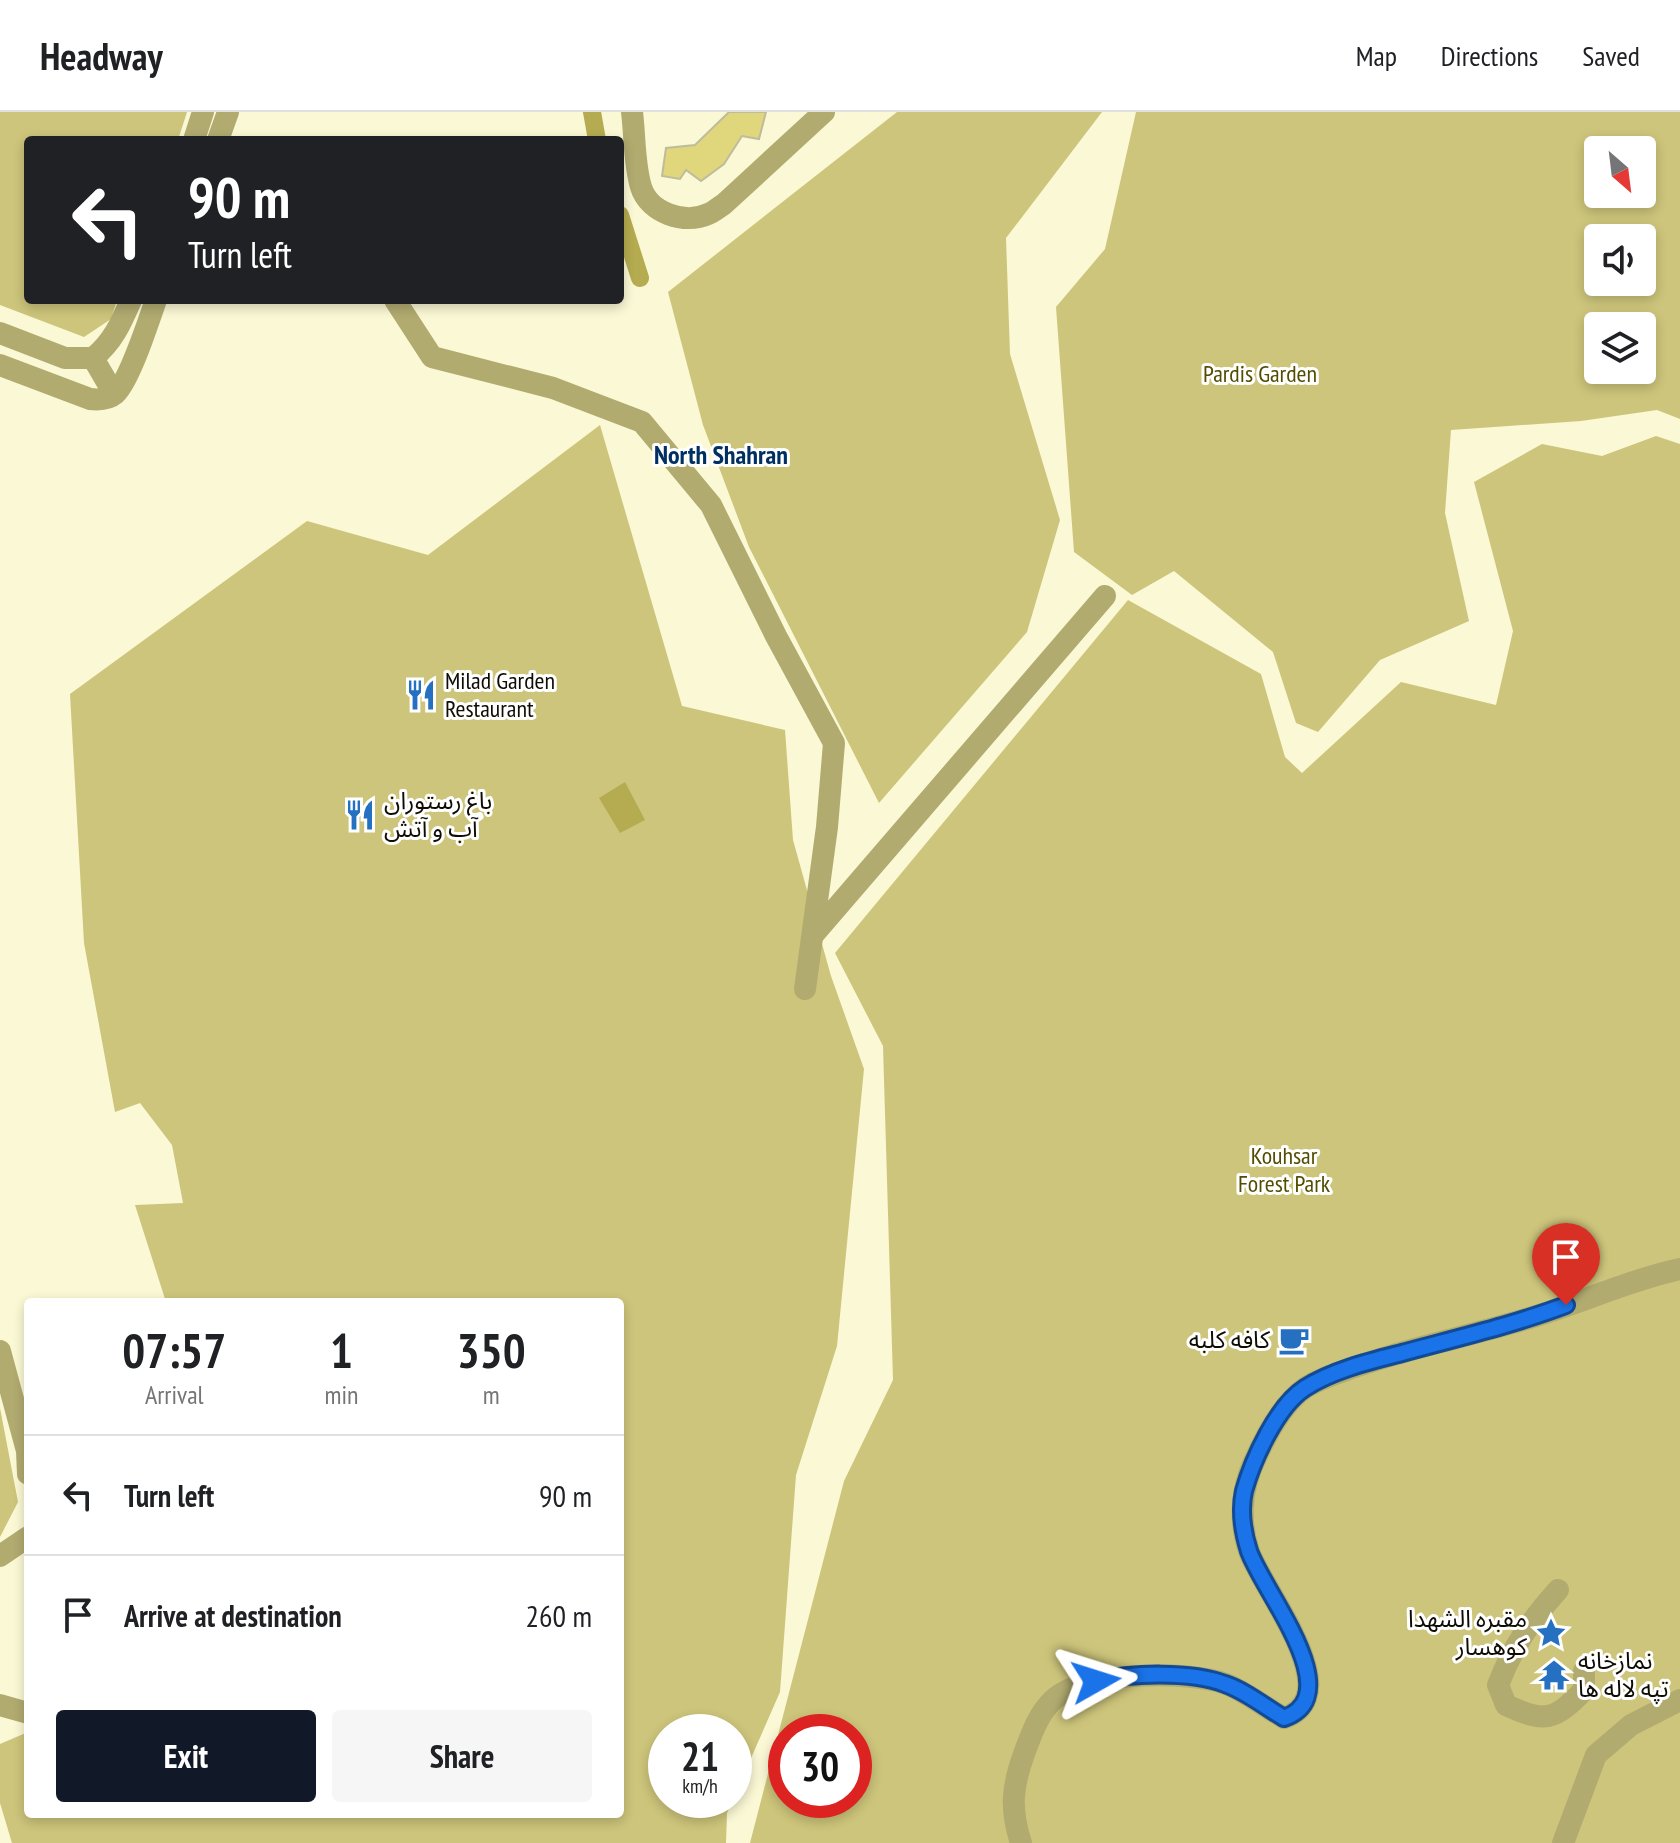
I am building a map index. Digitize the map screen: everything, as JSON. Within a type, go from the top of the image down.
[{"type":"street","points":[[195,136],[203,112]]},
{"type":"street","points":[[219,136],[228,112]]},
{"type":"street","points":[[632,112],[641,188],[652,205],[669,215],[688,219],[707,215],[724,204],[824,112]]},
{"type":"street","points":[[0,333],[65,358],[93,358],[108,346],[129,304]]},
{"type":"street","points":[[0,365],[90,399],[105,400],[124,381],[154,304]]},
{"type":"street","points":[[398,304],[432,357],[553,388],[642,422],[711,505],[776,636],[834,743],[827,827],[805,989]]},
{"type":"street","points":[[93,358],[114,394]]},
{"type":"street","points":[[813,936],[1105,596]]},
{"type":"street","points":[[1021,1843],[1012,1809],[1016,1775],[1040,1717],[1054,1698],[1078,1685],[1114,1677],[1193,1676],[1225,1684],[1284,1718],[1298,1713],[1309,1695],[1307,1668],[1295,1638],[1249,1550],[1242,1521],[1243,1494],[1254,1463],[1278,1417],[1294,1397],[1327,1377],[1374,1360],[1537,1316],[1608,1289],[1680,1269]]},
{"type":"street","points":[[0,1351],[24,1440]]},
{"type":"street","points":[[0,1556],[24,1540]]},
{"type":"street","points":[[1558,1590],[1525,1630],[1510,1654],[1498,1685],[1506,1705],[1534,1718],[1564,1711],[1584,1690],[1584,1671]]},
{"type":"street","points":[[1563,1843],[1596,1755],[1631,1725],[1680,1700]]},
{"type":"street","points":[[0,1705],[24,1712]]},
{"type":"green space","points":[[0,112],[187,112],[179,136],[24,136],[24,304],[116,304],[111,319],[84,337],[0,305]]},
{"type":"green space","points":[[897,112],[1102,112],[1006,238],[1010,354],[1060,520],[1027,632],[879,803],[749,547],[703,425],[668,292]]},
{"type":"green space","name":"Pardis Garden","points":[[1136,112],[1680,112],[1680,419],[1657,410],[1581,421],[1451,430],[1445,513],[1469,621],[1380,660],[1318,732],[1296,723],[1273,652],[1174,571],[1132,595],[1074,552],[1056,307],[1105,249]]},
{"type":"green space","points":[[600,425],[682,706],[785,730],[793,840],[831,976],[864,1069],[837,1346],[796,1475],[780,1692],[752,1756],[752,1714],[648,1714],[648,1818],[727,1818],[726,1843],[12,1843],[0,1803],[0,1744],[24,1734],[24,1818],[624,1818],[624,1298],[165,1298],[135,1205],[183,1203],[172,1145],[140,1103],[115,1112],[84,943],[70,694],[307,521],[428,555]]},
{"type":"green space","name":"Kouhsar Forest Park","points":[[1656,436],[1680,444],[1680,1843],[750,1843],[768,1774],[768,1818],[872,1818],[872,1714],[783,1714],[844,1481],[893,1380],[883,1046],[835,953],[1128,600],[1261,674],[1285,757],[1302,773],[1401,682],[1496,705],[1513,631],[1474,482],[1542,444],[1602,456]]},
{"type":"green space","points":[[0,1408],[18,1502],[0,1537]]},
{"type":"shaded area","points":[[625,782],[645,820],[620,833],[599,798]]},
{"type":"building","points":[[729,112],[766,112],[759,139],[742,136],[724,164],[701,181],[686,170],[680,179],[662,176],[666,148],[695,145]]},
{"type":"waterway","points":[[592,112],[596,136]]},
{"type":"waterway","points":[[624,228],[640,278]]},
{"type":"place","name":"Milad Garden Restaurant","points":[[421,695]]},
{"type":"place","name":"باغ رستوران آب و آتش","points":[[360,815]]},
{"type":"place","name":"کافه کلبه","points":[[1294,1340]]},
{"type":"place","name":"مقبره الشهدا کوهسار","points":[[1551,1633]]},
{"type":"place","name":"نمازخانه تپه لاله ها","points":[[1554,1675]]},
{"type":"district","name":"North Shahran","points":[[721,455]]},
{"type":"route","points":[[1096,1681],[1114,1677],[1193,1676],[1225,1684],[1284,1718],[1298,1713],[1309,1695],[1307,1668],[1295,1638],[1260,1575],[1249,1550],[1242,1521],[1243,1494],[1254,1463],[1278,1417],[1306,1387],[1327,1377],[1374,1360],[1537,1316],[1566,1305]]}]
